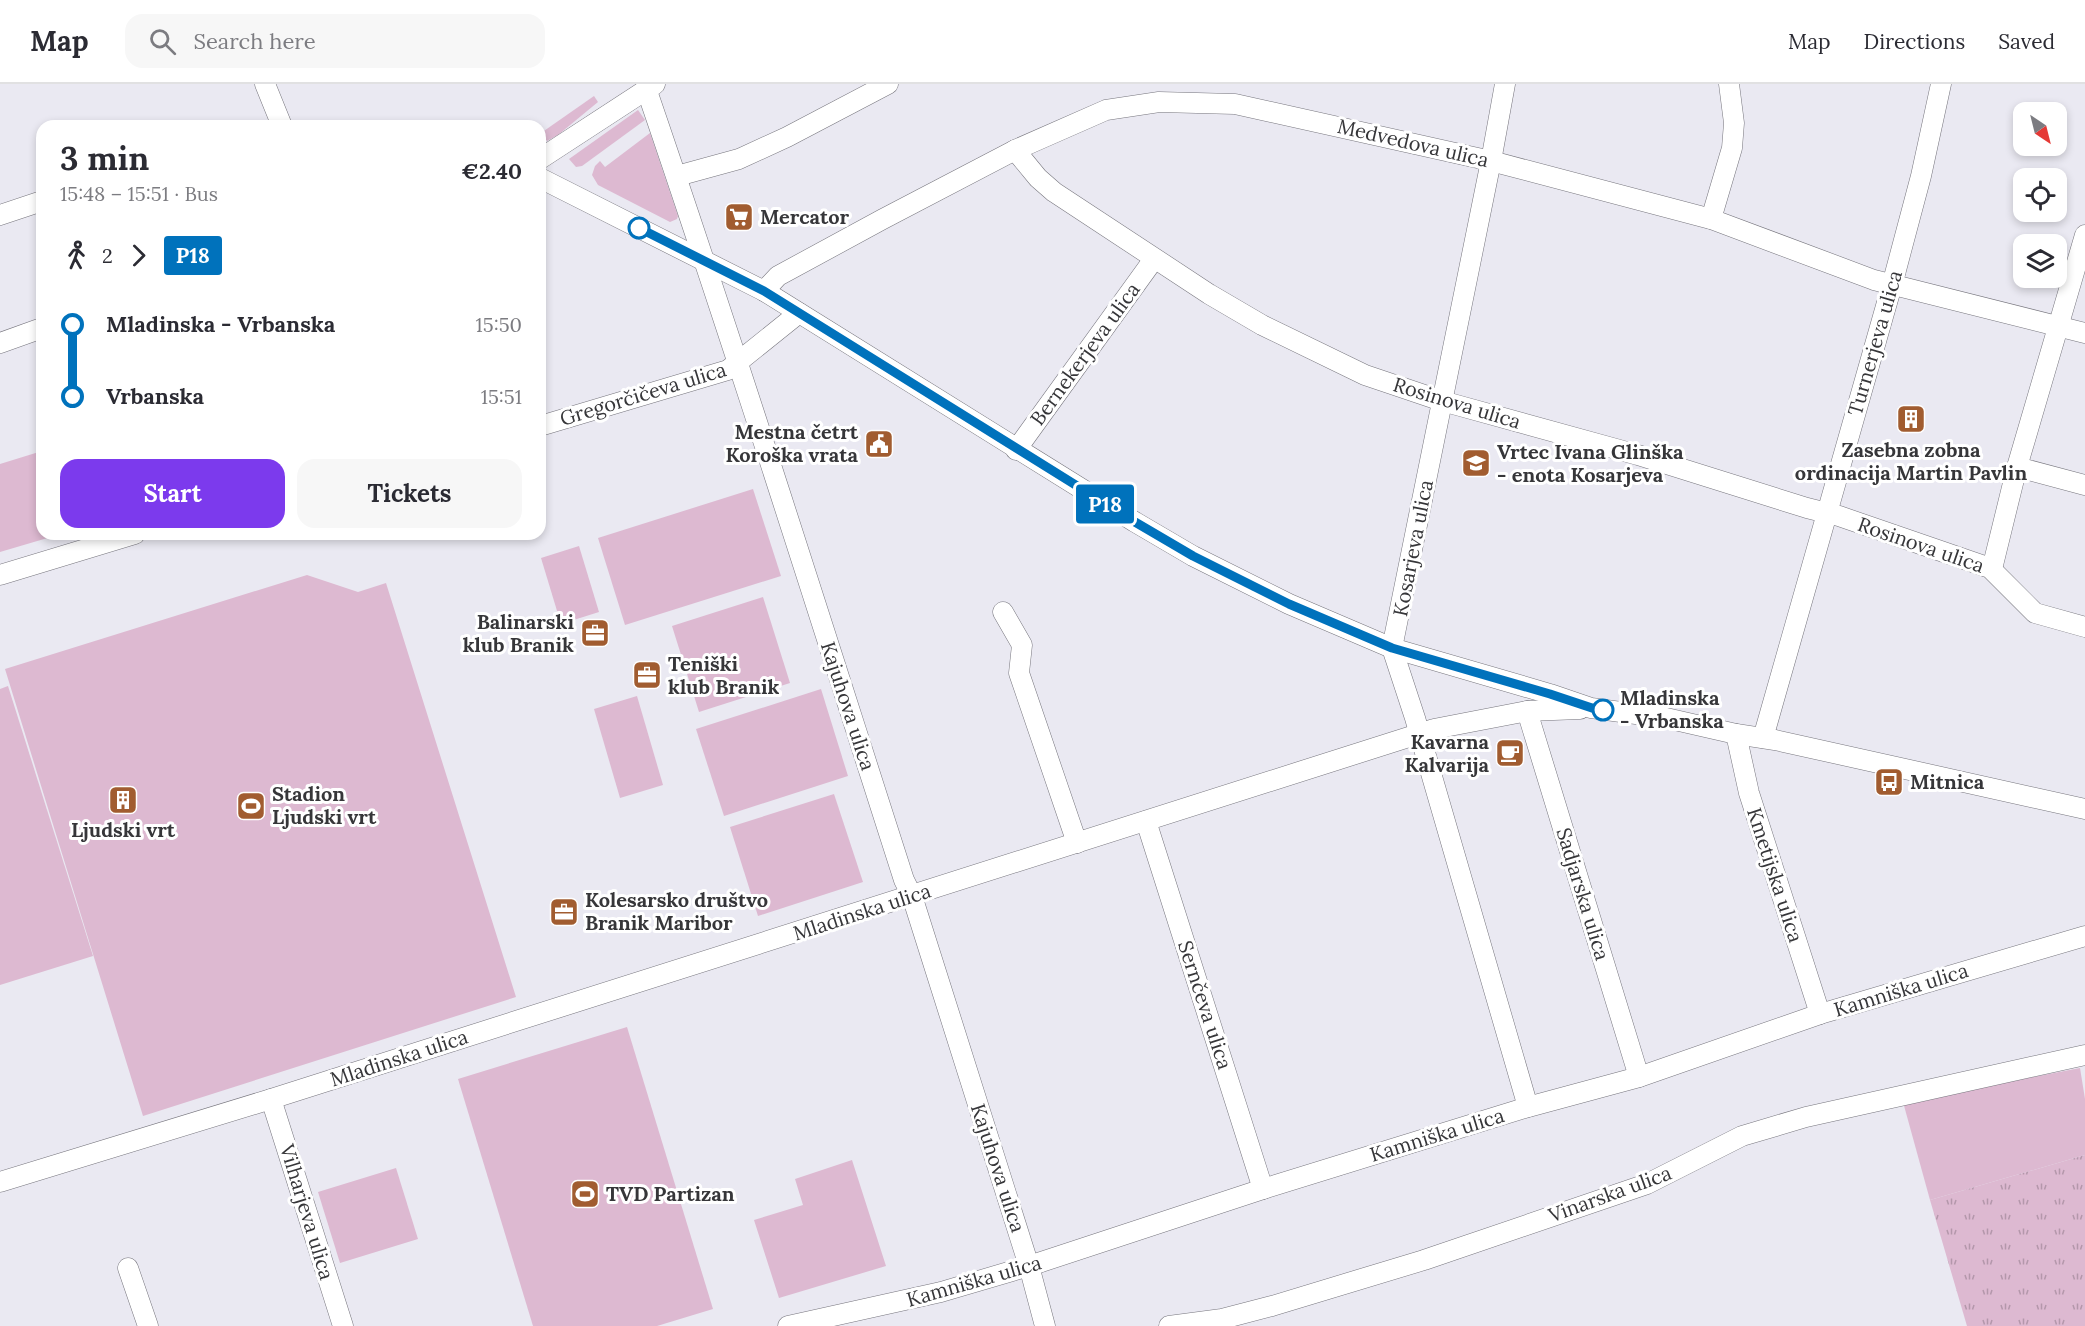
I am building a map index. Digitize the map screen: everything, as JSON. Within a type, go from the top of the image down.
[{"type":"street","points":[[265,84],[276,120]]},
{"type":"street","points":[[677,176],[739,159],[787,137],[888,84]]},
{"type":"street","name":"Kosarjeva ulica","points":[[1505,84],[1392,648],[1528,1107]]},
{"type":"street","points":[[1711,219],[1732,148],[1734,123],[1729,84]]},
{"type":"street","name":"Turnerjeva ulica","points":[[1762,738],[1892,285],[1921,176],[1941,84]]},
{"type":"street","points":[[546,155],[651,86]]},
{"type":"street","name":"Kajuhova ulica","points":[[651,86],[677,176],[739,362],[781,500],[904,879],[912,896],[1029,1266],[1045,1326]]},
{"type":"street","name":"Medvedova ulica","points":[[764,291],[778,276],[801,263],[1015,150],[1106,110],[1159,102],[1192,102],[1234,104],[1491,161],[1711,219],[1874,280],[2085,333]]},
{"type":"street","name":"Rosinova ulica","points":[[1015,150],[1038,178],[1054,192],[1154,259],[1262,325],[1365,375],[1442,401],[1638,455],[1826,513],[1992,569],[2035,613],[2085,627]]},
{"type":"street","points":[[546,181],[764,291],[1016,450],[1193,556],[1289,604],[1392,648],[1592,708],[1666,718],[2085,809]]},
{"type":"street","points":[[0,215],[36,203]]},
{"type":"street","points":[[1992,569],[2017,467],[2085,235]]},
{"type":"street","name":"Bernekerjeva ulica","points":[[1016,450],[1154,259]]},
{"type":"street","name":"Gregorčičeva ulica","points":[[546,424],[728,370],[799,313]]},
{"type":"street","points":[[0,343],[36,330]]},
{"type":"street","points":[[2017,467],[2085,485]]},
{"type":"street","points":[[0,575],[115,540]]},
{"type":"street","points":[[1002,612],[1022,645],[1019,673],[1077,843]]},
{"type":"street","name":"Mladinska ulica","points":[[0,1182],[272,1099],[1434,729],[1527,711],[1592,708]]},
{"type":"street","name":"Sadjarska ulica","points":[[1527,711],[1639,1077]]},
{"type":"street","name":"Kmetijska ulica","points":[[1736,734],[1749,794],[1820,1014]]},
{"type":"street","name":"Sernčeva ulica","points":[[1146,821],[1263,1189]]},
{"type":"street","name":"Kamniška ulica","points":[[788,1326],[941,1292],[1029,1266],[1263,1189],[1528,1107],[1639,1077],[1820,1014],[2085,936]]},
{"type":"street","name":"Vinarska ulica","points":[[1169,1326],[1222,1319],[1424,1260],[1647,1184],[1742,1136],[1806,1118],[2085,1055]]},
{"type":"street","name":"Vilharjeva ulica","points":[[272,1099],[343,1326]]},
{"type":"street","points":[[128,1268],[148,1326]]},
{"type":"green space","points":[[594,96],[598,102],[558,135],[547,141],[546,130]]},
{"type":"green space","points":[[638,110],[645,120],[582,166],[576,167],[569,159]]},
{"type":"green space","points":[[650,133],[678,216],[670,222],[598,185],[592,175],[595,166],[600,161],[605,167]]},
{"type":"green space","points":[[36,453],[36,540],[41,540],[0,552],[0,464]]},
{"type":"green space","points":[[753,489],[781,576],[625,625],[598,538]]},
{"type":"green space","points":[[579,546],[599,612],[561,624],[541,558]]},
{"type":"green space","name":"Stadion Ljudski vrt","points":[[307,575],[358,592],[386,583],[516,997],[143,1116],[5,669]]},
{"type":"green space","points":[[763,597],[790,683],[699,712],[672,626]]},
{"type":"green space","points":[[8,686],[93,956],[0,985],[0,689]]},
{"type":"green space","points":[[821,689],[848,776],[724,816],[696,729]]},
{"type":"green space","points":[[637,696],[663,785],[620,798],[594,709]]},
{"type":"green space","points":[[834,794],[863,882],[758,916],[730,827]]},
{"type":"green space","name":"TVD Partizan","points":[[627,1027],[713,1309],[657,1326],[533,1326],[458,1079]]},
{"type":"green space","points":[[2080,1068],[2085,1099],[2085,1155],[1930,1200],[1903,1102]]},
{"type":"green space","points":[[2085,1155],[2085,1326],[1967,1326],[1930,1200]]},
{"type":"green space","points":[[852,1160],[886,1266],[779,1298],[754,1220],[803,1205],[795,1179]]},
{"type":"green space","points":[[396,1168],[418,1239],[340,1263],[318,1192]]},
{"type":"bus line","name":"P18","points":[[639,228],[764,291],[1135,522],[1193,556],[1289,604],[1392,648],[1603,710]]},
{"type":"place","name":"Mercator","points":[[739,217]]},
{"type":"place","name":"Zasebna zobna ordinacija Martin Pavlin","points":[[1911,419]]},
{"type":"place","name":"Mestna četrt Koroška vrata","points":[[879,444]]},
{"type":"place","name":"Vrtec Ivana Glinška - enota Kosarjeva","points":[[1476,463]]},
{"type":"place","name":"Balinarski klub Branik","points":[[595,633]]},
{"type":"place","name":"Teniški klub Branik","points":[[647,675]]},
{"type":"place","name":"Mladinska - Vrbanska","points":[[1603,710]]},
{"type":"place","name":"Kavarna Kalvarija","points":[[1510,753]]},
{"type":"place","name":"Mitnica","points":[[1889,782]]},
{"type":"place","name":"Ljudski vrt","points":[[123,800]]},
{"type":"place","name":"Stadion Ljudski vrt","points":[[251,806]]},
{"type":"place","name":"Kolesarsko društvo Branik Maribor","points":[[564,912]]},
{"type":"place","name":"TVD Partizan","points":[[585,1194]]}]
